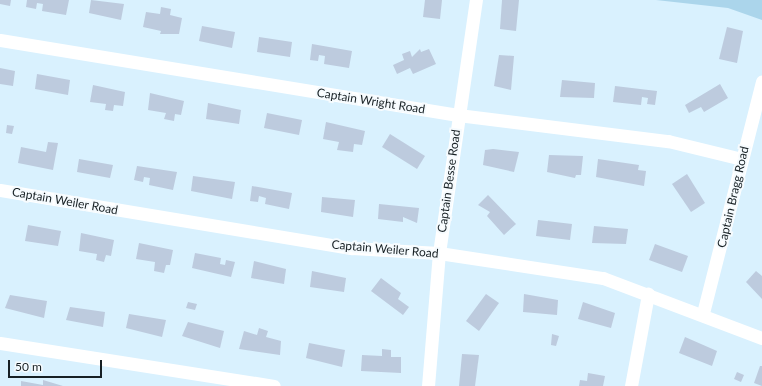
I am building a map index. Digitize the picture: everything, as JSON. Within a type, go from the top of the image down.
[{"type":"street","name":"Captain Besse Road","points":[[428,386],[438,254],[476,0]]},
{"type":"street","name":"Captain Wright Road","points":[[0,40],[458,115],[668,141],[742,159]]},
{"type":"street","name":"Captain Bragg Road","points":[[703,313],[726,234],[742,159],[762,81]]},
{"type":"street","name":"Captain Weiler Road","points":[[0,190],[352,248],[438,254],[603,278],[703,313],[762,338]]},
{"type":"street","points":[[632,386],[648,294]]},
{"type":"street","points":[[0,343],[270,386]]},
{"type":"shaded area","points":[[656,0],[762,0],[762,20],[728,8]]},
{"type":"building","points":[[0,0],[11,0],[10,6],[0,4]]},
{"type":"building","points":[[27,0],[69,0],[66,15],[42,11],[43,4],[37,3],[36,9],[26,7]]},
{"type":"building","points":[[91,0],[124,4],[121,20],[89,13]]},
{"type":"building","points":[[425,0],[442,0],[440,19],[423,17]]},
{"type":"building","points":[[502,0],[519,0],[516,31],[500,29]]},
{"type":"building","points":[[161,7],[171,9],[170,15],[182,18],[179,34],[160,34],[161,31],[143,27],[146,12],[160,14]]},
{"type":"building","points":[[202,26],[235,32],[232,48],[199,41]]},
{"type":"building","points":[[727,27],[743,31],[737,63],[719,59]]},
{"type":"building","points":[[259,37],[292,42],[290,57],[257,52]]},
{"type":"building","points":[[312,44],[352,51],[349,68],[324,64],[325,56],[319,55],[318,61],[310,60]]},
{"type":"building","points":[[420,49],[421,52],[429,49],[436,64],[413,74],[410,68],[397,74],[393,65],[404,60],[402,54],[410,51],[412,57]]},
{"type":"building","points":[[499,55],[514,56],[511,90],[494,86]]},
{"type":"building","points":[[0,68],[15,71],[13,86],[0,84]]},
{"type":"building","points":[[37,74],[70,80],[68,95],[35,89]]},
{"type":"building","points":[[562,80],[595,83],[594,98],[560,97]]},
{"type":"building","points":[[720,84],[728,98],[704,112],[701,107],[689,113],[685,105]]},
{"type":"building","points":[[93,85],[125,92],[123,106],[114,105],[113,111],[105,110],[106,104],[90,102]]},
{"type":"building","points":[[615,86],[657,91],[655,105],[647,104],[648,98],[642,97],[641,105],[613,102]]},
{"type":"building","points":[[150,93],[184,101],[181,115],[175,114],[174,121],[164,119],[166,113],[148,110]]},
{"type":"building","points":[[208,103],[241,110],[239,124],[206,119]]},
{"type":"building","points":[[267,113],[302,120],[299,135],[264,128]]},
{"type":"building","points":[[326,122],[365,131],[362,145],[354,144],[353,152],[337,150],[339,142],[323,139]]},
{"type":"building","points":[[7,125],[14,126],[12,134],[6,133]]},
{"type":"building","points":[[390,134],[425,156],[417,169],[382,147]]},
{"type":"building","points":[[48,142],[58,143],[53,170],[18,163],[21,147],[46,152]]},
{"type":"building","points":[[493,149],[519,152],[514,172],[483,165],[485,150]]},
{"type":"building","points":[[549,155],[583,156],[581,175],[576,175],[575,178],[547,172]]},
{"type":"building","points":[[79,159],[113,165],[110,178],[77,172]]},
{"type":"building","points":[[598,159],[639,165],[638,170],[646,171],[644,186],[596,177]]},
{"type":"building","points":[[137,166],[177,172],[173,190],[149,185],[150,178],[144,177],[143,182],[134,180]]},
{"type":"building","points":[[687,174],[705,203],[691,212],[672,184]]},
{"type":"building","points":[[193,176],[235,182],[232,199],[191,191]]},
{"type":"building","points":[[252,186],[292,193],[289,209],[265,204],[266,198],[259,196],[258,202],[250,201]]},
{"type":"building","points":[[488,195],[516,224],[504,235],[487,216],[490,212],[478,205]]},
{"type":"building","points":[[322,197],[355,200],[353,217],[321,212]]},
{"type":"building","points":[[379,204],[419,208],[417,223],[403,217],[403,222],[378,219]]},
{"type":"building","points":[[538,220],[572,224],[570,240],[536,236]]},
{"type":"building","points":[[28,225],[61,231],[58,246],[25,241]]},
{"type":"building","points":[[594,226],[628,229],[626,244],[592,243]]},
{"type":"building","points":[[81,233],[114,240],[111,256],[106,255],[104,262],[96,260],[97,254],[79,251]]},
{"type":"building","points":[[139,243],[173,250],[170,265],[166,265],[164,273],[154,271],[155,262],[136,259]]},
{"type":"building","points":[[655,244],[688,256],[682,272],[649,260]]},
{"type":"building","points":[[195,253],[221,258],[220,264],[225,265],[226,260],[235,262],[231,277],[192,268]]},
{"type":"building","points":[[254,261],[286,269],[284,284],[251,278]]},
{"type":"building","points":[[312,271],[346,278],[344,292],[310,287]]},
{"type":"building","points":[[756,271],[762,276],[762,299],[746,282]]},
{"type":"building","points":[[381,278],[401,293],[398,299],[409,307],[403,315],[371,291]]},
{"type":"building","points":[[486,294],[499,303],[479,331],[466,321]]},
{"type":"building","points":[[524,294],[558,300],[557,315],[523,312]]},
{"type":"building","points":[[10,295],[47,301],[44,318],[5,308]]},
{"type":"building","points":[[188,302],[197,304],[195,310],[186,308]]},
{"type":"building","points":[[583,302],[615,313],[611,328],[578,319]]},
{"type":"building","points":[[70,307],[105,312],[103,327],[66,320]]},
{"type":"building","points":[[129,314],[166,320],[162,337],[126,328]]},
{"type":"building","points":[[188,322],[224,331],[220,348],[182,336]]},
{"type":"building","points":[[259,328],[268,331],[266,337],[281,341],[280,355],[239,349],[244,331],[257,335]]},
{"type":"building","points":[[552,334],[559,336],[556,346],[551,345]]},
{"type":"building","points":[[685,337],[717,351],[712,366],[679,353]]},
{"type":"building","points":[[309,343],[345,350],[342,367],[306,358]]},
{"type":"building","points":[[382,349],[391,350],[391,357],[401,357],[401,373],[361,371],[362,355],[382,356]]},
{"type":"building","points":[[462,354],[479,355],[475,386],[459,386]]},
{"type":"building","points":[[760,366],[762,366],[762,386],[754,383]]},
{"type":"building","points":[[737,372],[744,375],[741,382],[734,379]]},
{"type":"building","points":[[588,373],[605,376],[603,386],[579,386],[580,380],[587,381]]},
{"type":"building","points":[[43,380],[63,386],[21,386],[21,381],[43,385]]}]
